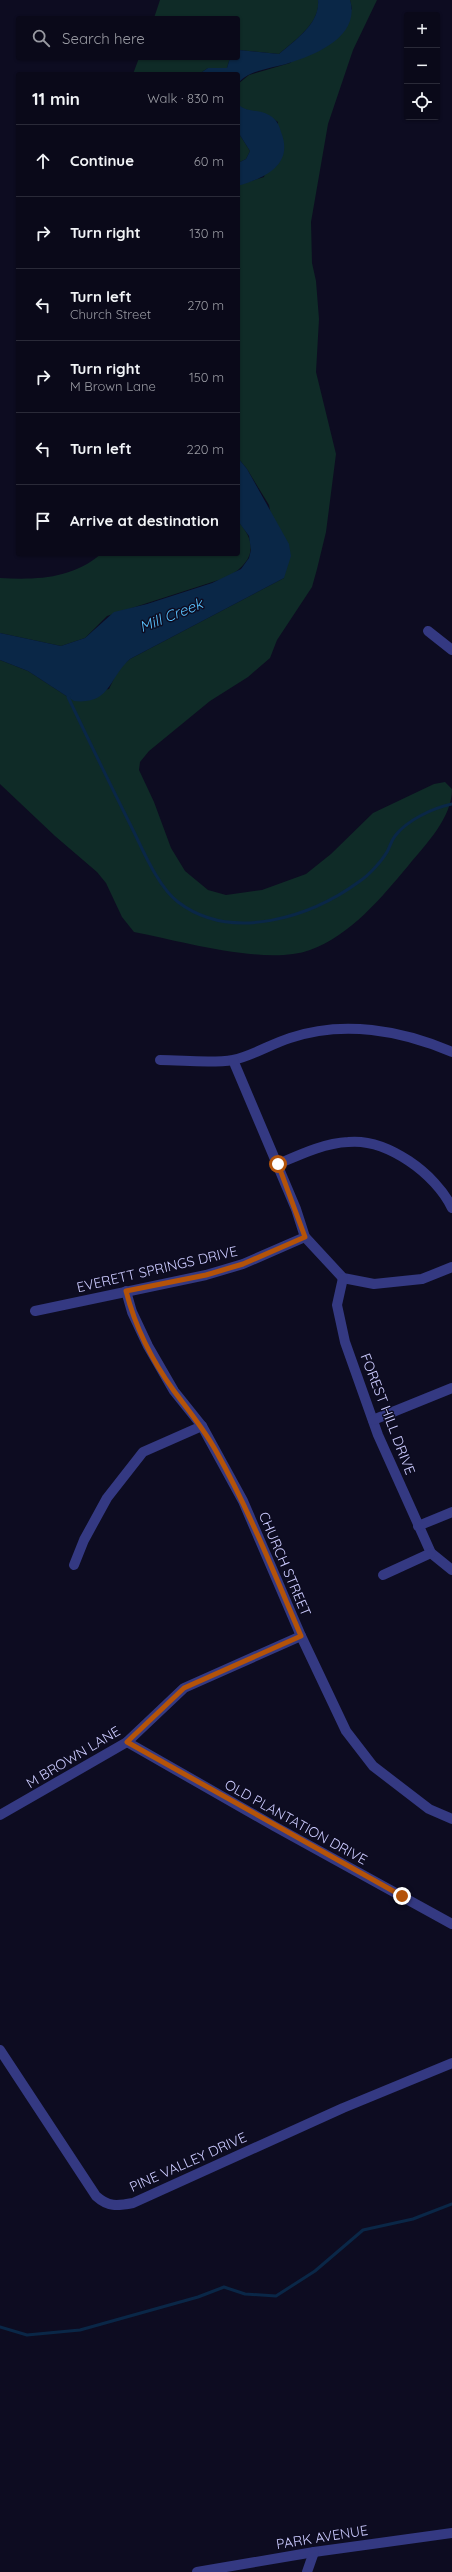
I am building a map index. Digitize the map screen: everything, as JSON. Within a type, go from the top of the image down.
[{"type":"street","points":[[428,631],[450,644]]},
{"type":"street","points":[[160,1060],[233,1060],[288,1038],[329,1029],[349,1028],[404,1035],[452,1052]]},
{"type":"street","points":[[233,1060],[278,1164],[305,1237],[343,1278],[374,1284],[422,1279],[452,1267]]},
{"type":"street","points":[[278,1164],[304,1153],[348,1142],[384,1147],[419,1167],[445,1194],[452,1208]]},
{"type":"street","name":"EVERETT SPRINGS DRIVE","points":[[35,1311],[206,1275],[243,1264],[305,1237]]},
{"type":"street","name":"FOREST HILL DRIVE","points":[[343,1278],[337,1305],[345,1342],[372,1420],[431,1553],[452,1570]]},
{"type":"street","name":"CHURCH STREET","points":[[126,1291],[132,1312],[148,1346],[174,1391],[202,1426],[243,1501],[301,1636],[346,1731],[373,1766],[429,1809],[452,1820]]},
{"type":"street","points":[[372,1420],[452,1388]]},
{"type":"street","points":[[74,1565],[84,1540],[107,1498],[143,1452],[202,1426]]},
{"type":"street","points":[[418,1526],[452,1512]]},
{"type":"street","points":[[383,1575],[431,1553]]},
{"type":"street","name":"M BROWN LANE","points":[[0,1815],[127,1742],[184,1688],[301,1636]]},
{"type":"street","name":"OLD PLANTATION DRIVE","points":[[127,1742],[274,1826],[452,1924]]},
{"type":"street","name":"PINE VALLEY DRIVE","points":[[0,2050],[96,2196],[105,2204],[118,2206],[133,2203],[343,2108],[452,2063]]},
{"type":"street","name":"PARK AVENUE","points":[[197,2572],[314,2552],[452,2533]]},
{"type":"street","points":[[307,2572],[314,2552]]},
{"type":"green space","points":[[160,0],[318,0],[318,8],[311,24],[299,37],[279,54],[240,50],[240,16],[155,16]]},
{"type":"green space","points":[[350,0],[377,0],[353,50],[328,124],[311,222],[312,263],[316,281],[319,319],[316,372],[336,454],[326,532],[312,587],[277,640],[270,658],[248,677],[210,701],[149,751],[140,762],[139,770],[154,802],[171,848],[185,871],[208,890],[226,895],[262,890],[306,874],[331,854],[373,813],[434,784],[445,782],[452,789],[451,800],[443,820],[430,840],[376,903],[339,935],[310,950],[292,954],[247,954],[199,946],[134,932],[122,917],[106,883],[97,872],[55,836],[0,784],[0,660],[28,671],[68,697],[109,689],[119,668],[130,659],[284,578],[269,505],[240,460],[240,184],[264,177],[278,122],[273,118],[240,106],[240,82],[249,75],[290,63],[352,9]]},
{"type":"green space","points":[[138,60],[229,60],[227,68],[208,68],[202,72],[134,72]]},
{"type":"green space","points":[[240,135],[250,151],[246,159],[240,162]]},
{"type":"green space","points":[[240,524],[245,530],[251,545],[248,559],[228,577],[107,616],[85,638],[61,646],[0,633],[0,578],[27,579],[53,576],[78,569],[98,556],[240,556]]},
{"type":"water","points":[[318,0],[350,0],[352,13],[349,24],[343,34],[323,49],[283,65],[261,70],[242,79],[240,82],[240,72],[202,72],[208,68],[227,68],[229,60],[240,60],[240,50],[279,54],[305,31],[311,24],[318,9]]},
{"type":"water","points":[[240,106],[245,109],[265,113],[274,118],[279,127],[284,143],[284,153],[281,161],[275,168],[260,178],[240,185],[240,162],[246,159],[250,151],[240,135]]},
{"type":"water","name":"Mill Creek","points":[[240,460],[247,469],[289,544],[291,556],[284,578],[130,659],[123,666],[108,688],[95,699],[74,701],[28,671],[0,660],[0,633],[61,646],[85,638],[114,612],[147,604],[212,583],[241,569],[249,558],[251,550],[249,536],[240,524]]},
{"type":"waterway","points":[[70,695],[68,697],[146,857],[164,887],[178,902],[199,914],[222,921],[246,923],[271,920],[295,914],[340,894],[360,881],[378,864],[388,850],[392,840],[406,825],[437,808],[452,804]]},
{"type":"waterway","points":[[0,2327],[27,2335],[80,2330],[198,2297],[224,2287],[245,2294],[276,2296],[315,2271],[363,2230],[413,2219],[452,2204]]},
{"type":"route","points":[[278,1164],[296,1209],[305,1237],[243,1264],[206,1275],[126,1291],[132,1312],[148,1346],[174,1391],[202,1426],[243,1501],[301,1636],[184,1688],[127,1742],[274,1826],[402,1896]]}]
